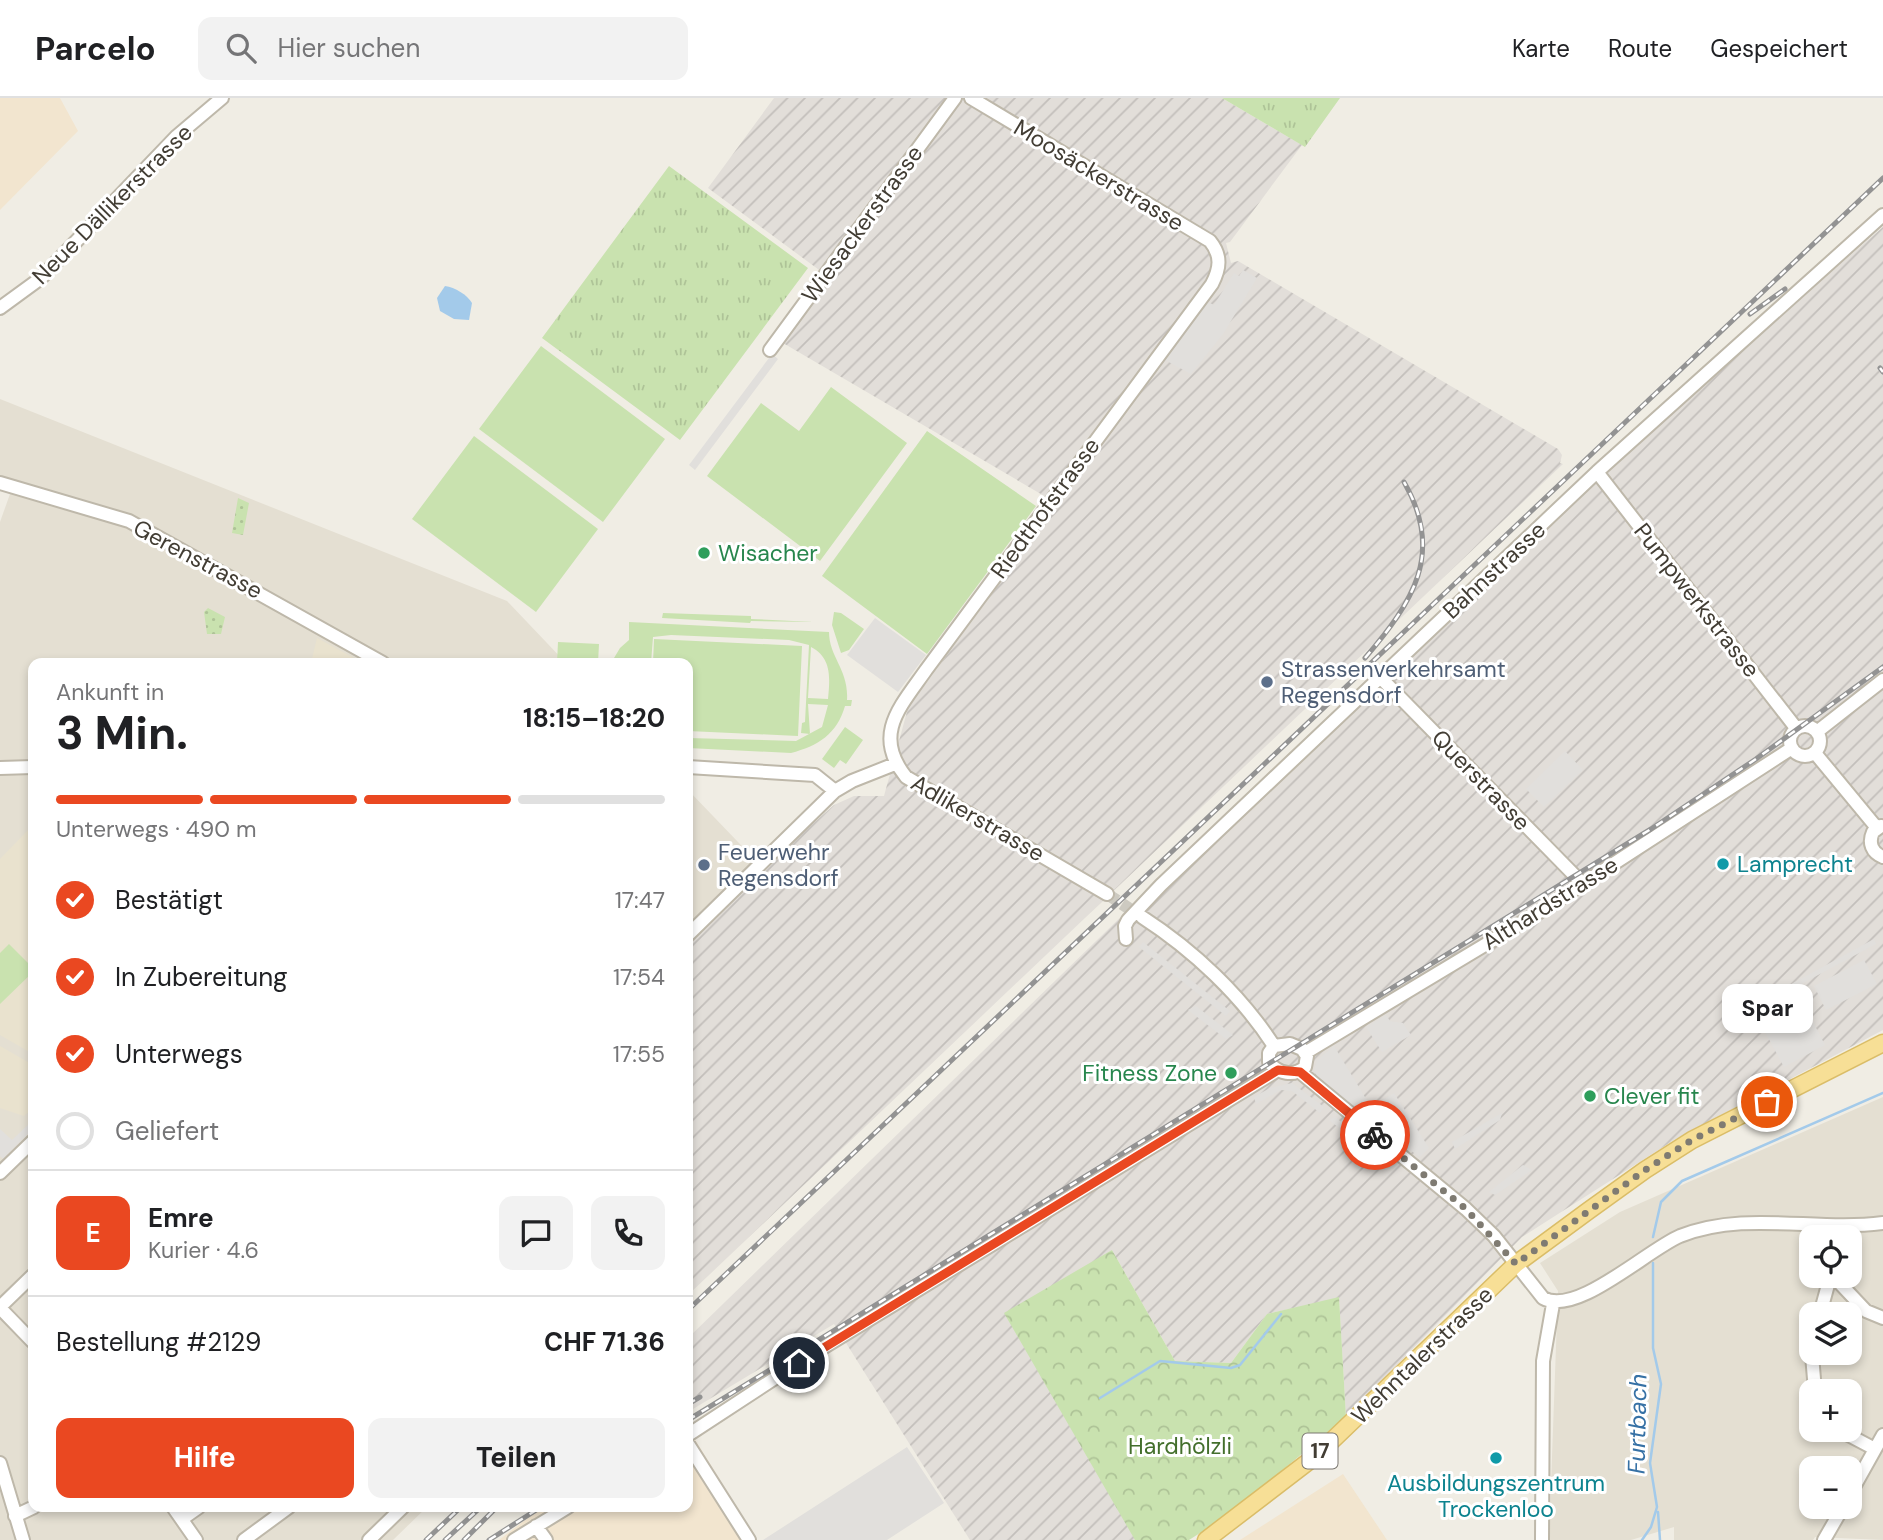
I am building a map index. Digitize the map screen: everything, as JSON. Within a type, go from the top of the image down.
[{"type":"main road","name":"17","points":[[1516,1264],[1645,1170],[1692,1140],[1883,1043]]},
{"type":"main road","name":"Wehntalerstrasse","points":[[1206,1540],[1262,1499],[1338,1436],[1516,1264]]},
{"type":"street","name":"Neue Dällikerstrasse","points":[[0,308],[41,278],[177,136],[222,98]]},
{"type":"street","name":"Wiesackerstrasse","points":[[770,350],[955,98]]},
{"type":"street","name":"Moosäckerstrasse","points":[[971,98],[1210,242],[1219,258]]},
{"type":"street","name":"Bahnstrasse","points":[[1126,939],[1125,926],[1134,912],[1597,471],[1883,215]]},
{"type":"street","name":"Riedthofstrasse","points":[[895,764],[889,738],[901,705],[1212,284],[1219,258]]},
{"type":"street","name":"Pumpwerkstrasse","points":[[1597,471],[1797,728]]},
{"type":"street","name":"Gerenstrasse","points":[[0,483],[129,521],[374,658]]},
{"type":"street","name":"Querstrasse","points":[[1380,677],[1582,883]]},
{"type":"street","points":[[1818,731],[1883,680]]},
{"type":"street","points":[[1807,725],[1818,731],[1821,740],[1815,753],[1802,756],[1791,748],[1790,739],[1797,728],[1807,725]]},
{"type":"street","name":"Althardstrasse","points":[[1305,1053],[1582,883],[1791,748]]},
{"type":"street","points":[[1815,753],[1880,827],[1870,843],[1875,852],[1883,857]]},
{"type":"street","name":"Adlikerstrasse","points":[[835,791],[852,780],[895,764],[919,787],[1107,894]]},
{"type":"street","points":[[0,768],[28,767]]},
{"type":"street","points":[[693,767],[815,775],[835,791],[693,930]]},
{"type":"street","points":[[1142,917],[1209,970],[1246,1009],[1275,1046]]},
{"type":"street","points":[[1275,1046],[1290,1044],[1305,1053],[1306,1065],[1300,1072]]},
{"type":"street","points":[[1275,1046],[1269,1060],[1278,1070]]},
{"type":"street","points":[[693,1432],[799,1363],[1278,1070],[1300,1072],[1466,1209],[1543,1298],[1553,1304],[1566,1303],[1589,1292],[1665,1243],[1704,1227],[1756,1222],[1799,1229]]},
{"type":"street","points":[[0,1173],[28,1146]]},
{"type":"street","points":[[1862,1226],[1883,1223]]},
{"type":"street","points":[[28,1280],[0,1308],[28,1337]]},
{"type":"street","points":[[1844,1288],[1866,1311],[1883,1318]]},
{"type":"street","points":[[1542,1540],[1543,1361],[1553,1304]]},
{"type":"street","points":[[1862,1472],[1883,1435]]},
{"type":"street","points":[[1862,1442],[1875,1449]]},
{"type":"street","points":[[693,1452],[749,1540]]},
{"type":"street","points":[[0,1463],[23,1540]]},
{"type":"street","points":[[15,1516],[28,1510]]},
{"type":"street","points":[[177,1512],[196,1540]]},
{"type":"street","points":[[182,1519],[192,1512]]},
{"type":"street","points":[[244,1540],[282,1512]]},
{"type":"street","points":[[369,1540],[398,1512]]},
{"type":"street","points":[[514,1540],[560,1512]]},
{"type":"street","points":[[1824,1540],[1836,1519]]},
{"type":"street","points":[[536,1526],[546,1540]]},
{"type":"shaded area","points":[[0,98],[60,98],[78,131],[0,210]]},
{"type":"shaded area","points":[[774,98],[1222,98],[1302,145],[1230,242],[1226,243],[1231,263],[1238,261],[1558,449],[1562,455],[1560,463],[1563,464],[693,1290],[693,938],[763,868],[834,805],[854,796],[884,796],[908,708],[1058,504],[783,343],[830,278],[708,188]]},
{"type":"shaded area","points":[[1883,227],[1883,1030],[1674,1140],[1522,1237],[1346,1417],[1339,1298],[1267,1314],[1231,1363],[1175,1361],[1112,1250],[1136,1540],[970,1540],[834,1324],[693,1409],[693,1333],[1169,870],[1609,452],[1726,363]]},
{"type":"shaded area","points":[[1243,270],[1257,278],[1223,334],[1191,374],[1165,360],[1208,302],[1214,305],[1234,273],[1239,276]]},
{"type":"shaded area","points":[[772,354],[778,359],[695,470],[689,465]]},
{"type":"shaded area","points":[[0,399],[507,601],[561,658],[28,658],[28,1512],[422,1512],[393,1540],[0,1540],[0,522],[10,494],[0,490]]},
{"type":"shaded area","points":[[875,618],[926,655],[898,692],[847,655]]},
{"type":"shaded area","points":[[317,638],[354,658],[312,658]]},
{"type":"shaded area","points":[[1565,751],[1583,770],[1544,807],[1526,789]]},
{"type":"shaded area","points":[[693,795],[763,868],[693,938]]},
{"type":"shaded area","points":[[28,830],[28,1051],[0,1035],[0,859]]},
{"type":"shaded area","points":[[1874,939],[1876,944],[1753,1010],[1751,1006]]},
{"type":"shaded area","points":[[1143,942],[1230,1011],[1226,1016],[1139,947]]},
{"type":"shaded area","points":[[1864,960],[1877,984],[1826,1010],[1814,986]]},
{"type":"shaded area","points":[[1799,995],[1825,1045],[1784,1067],[1757,1017]]},
{"type":"shaded area","points":[[1196,1006],[1233,1035],[1226,1039],[1188,1010]]},
{"type":"shaded area","points":[[1386,1015],[1390,1021],[1403,1023],[1411,1035],[1382,1052],[1366,1027]]},
{"type":"shaded area","points":[[0,1046],[28,1062],[28,1112],[24,1116],[0,1108]]},
{"type":"shaded area","points":[[1334,1046],[1371,1107],[1394,1093],[1429,1148],[1420,1157],[1336,1099],[1323,1086],[1314,1071],[1317,1060]]},
{"type":"shaded area","points":[[1292,1083],[1324,1107],[1320,1113],[1292,1091],[1281,1090],[1256,1104],[1254,1097],[1270,1088]]},
{"type":"shaded area","points":[[1883,1097],[1883,1540],[1815,1537],[1813,1540],[1674,1540],[1674,1527],[1631,1540],[1549,1540],[1558,1291],[1540,1263],[1620,1212]]},
{"type":"shaded area","points":[[1502,1113],[1500,1120],[1455,1149],[1452,1142]]},
{"type":"shaded area","points":[[1335,1117],[1397,1166],[1391,1168],[1329,1120]]},
{"type":"shaded area","points":[[28,1125],[28,1134],[3,1159],[0,1156],[0,1129],[12,1140]]},
{"type":"shaded area","points":[[1523,1165],[1532,1170],[1495,1195],[1489,1192]]},
{"type":"shaded area","points":[[693,1436],[757,1540],[499,1540],[535,1512],[693,1512]]},
{"type":"shaded area","points":[[907,1447],[944,1503],[887,1540],[763,1540]]},
{"type":"shaded area","points":[[1343,1474],[1387,1540],[1240,1540]]},
{"type":"green space","points":[[1222,98],[1340,98],[1305,147]]},
{"type":"green space","points":[[669,166],[808,268],[680,440],[542,338]]},
{"type":"green space","points":[[541,346],[665,439],[603,522],[479,429]]},
{"type":"green space","points":[[831,387],[907,443],[820,561],[707,476],[761,403],[799,431]]},
{"type":"green space","points":[[927,431],[1036,506],[927,654],[822,576]]},
{"type":"green space","points":[[474,436],[598,529],[536,612],[412,519]]},
{"type":"green space","points":[[238,498],[249,503],[243,535],[232,533]]},
{"type":"green space","points":[[208,608],[225,617],[221,634],[207,634],[204,612]]},
{"type":"green space","points":[[834,612],[841,613],[864,629],[849,650],[841,653],[832,625]]},
{"type":"green space","points":[[663,613],[751,616],[751,619],[814,622],[750,623],[662,618]]},
{"type":"green space","points":[[629,622],[829,632],[832,649],[845,680],[847,700],[852,700],[851,706],[845,706],[837,724],[825,737],[810,747],[791,753],[693,748],[693,738],[796,741],[809,734],[801,733],[802,723],[805,722],[809,645],[789,640],[671,635],[653,637],[651,658],[614,658],[629,640]],"holes":[[[811,647],[823,657],[828,669],[828,699],[808,698]],[[808,704],[828,705],[822,727],[810,733]]]},
{"type":"green space","points":[[654,639],[802,646],[798,736],[693,731],[693,658],[653,658]]},
{"type":"green space","points":[[558,642],[599,644],[598,658],[557,658]]},
{"type":"green space","points":[[845,727],[863,740],[846,764],[840,760],[834,768],[822,759]]},
{"type":"green space","points":[[9,944],[28,963],[28,977],[0,1004],[0,953]]},
{"type":"green space","name":"Hardhölzli","points":[[1112,1250],[1175,1361],[1231,1363],[1267,1314],[1339,1297],[1346,1417],[1230,1514],[1189,1540],[1135,1540],[1004,1313]]},
{"type":"water","points":[[445,286],[460,292],[472,303],[469,320],[454,319],[440,311],[437,298]]},
{"type":"waterway","name":"Furtbach","points":[[1653,1237],[1661,1202],[1682,1181],[1883,1093]]},
{"type":"waterway","name":"Furtbach","points":[[1642,1540],[1651,1527],[1657,1507],[1650,1463],[1661,1384],[1653,1348],[1653,1263]]},
{"type":"waterway","points":[[1100,1398],[1160,1361],[1231,1368],[1240,1365],[1281,1314]]},
{"type":"waterway","points":[[1658,1512],[1660,1540]]},
{"type":"tunnel","points":[[1107,894],[1142,917]]},
{"type":"railway","points":[[693,1305],[1883,178]]},
{"type":"railway","points":[[1750,314],[1785,289]]},
{"type":"railway","points":[[1880,368],[1883,372]]},
{"type":"railway","points":[[1365,658],[1397,617],[1418,576],[1422,532],[1416,508],[1404,482]]},
{"type":"railway","points":[[693,1417],[1651,829],[1756,759],[1883,667]]},
{"type":"railway","points":[[693,1401],[700,1397]]},
{"type":"railway","points":[[426,1540],[456,1512]]},
{"type":"railway","points":[[445,1540],[476,1512]]},
{"type":"railway","points":[[464,1540],[492,1512]]},
{"type":"railway","points":[[489,1540],[533,1512]]},
{"type":"way so far","points":[[1375,1135],[1466,1209],[1494,1236],[1516,1264],[1645,1170],[1692,1140],[1767,1102]]},
{"type":"place","name":"Wisacher","points":[[704,553]]},
{"type":"place","name":"Strassenverkehrsamt Regensdorf","points":[[1267,682]]},
{"type":"place","name":"Lamprecht","points":[[1723,864]]},
{"type":"place","name":"Feuerwehr Regensdorf","points":[[704,865]]},
{"type":"place","name":"Fitness Zone","points":[[1231,1073]]},
{"type":"place","name":"Clever fit","points":[[1590,1096]]},
{"type":"place","name":"Spar","points":[[1767,1102]]},
{"type":"place","name":"Ausbildungszentrum Trockenloo","points":[[1496,1458]]},
{"type":"route","points":[[799,1363],[1278,1070],[1300,1072],[1375,1135]]}]
